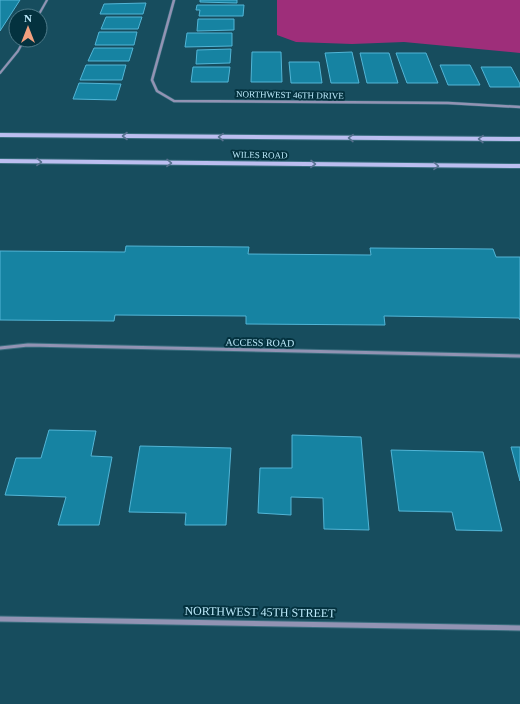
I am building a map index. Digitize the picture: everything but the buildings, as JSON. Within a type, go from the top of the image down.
[{"type":"main road","name":"WILES ROAD","points":[[0,135],[520,139]]},
{"type":"main road","name":"WILES ROAD","points":[[0,161],[520,166]]},
{"type":"street","name":"NORTHWEST 46TH DRIVE","points":[[174,0],[152,80],[158,91],[174,101],[448,103],[520,107]]},
{"type":"street","name":"NORTHWEST 45TH STREET","points":[[0,619],[520,628]]},
{"type":"lane","points":[[0,73],[20,48]]},
{"type":"lane","name":"ACCESS ROAD","points":[[0,348],[36,345],[520,356]]},
{"type":"shaded area","points":[[277,0],[520,0],[520,53],[404,42],[352,44],[296,42],[277,35]]}]
